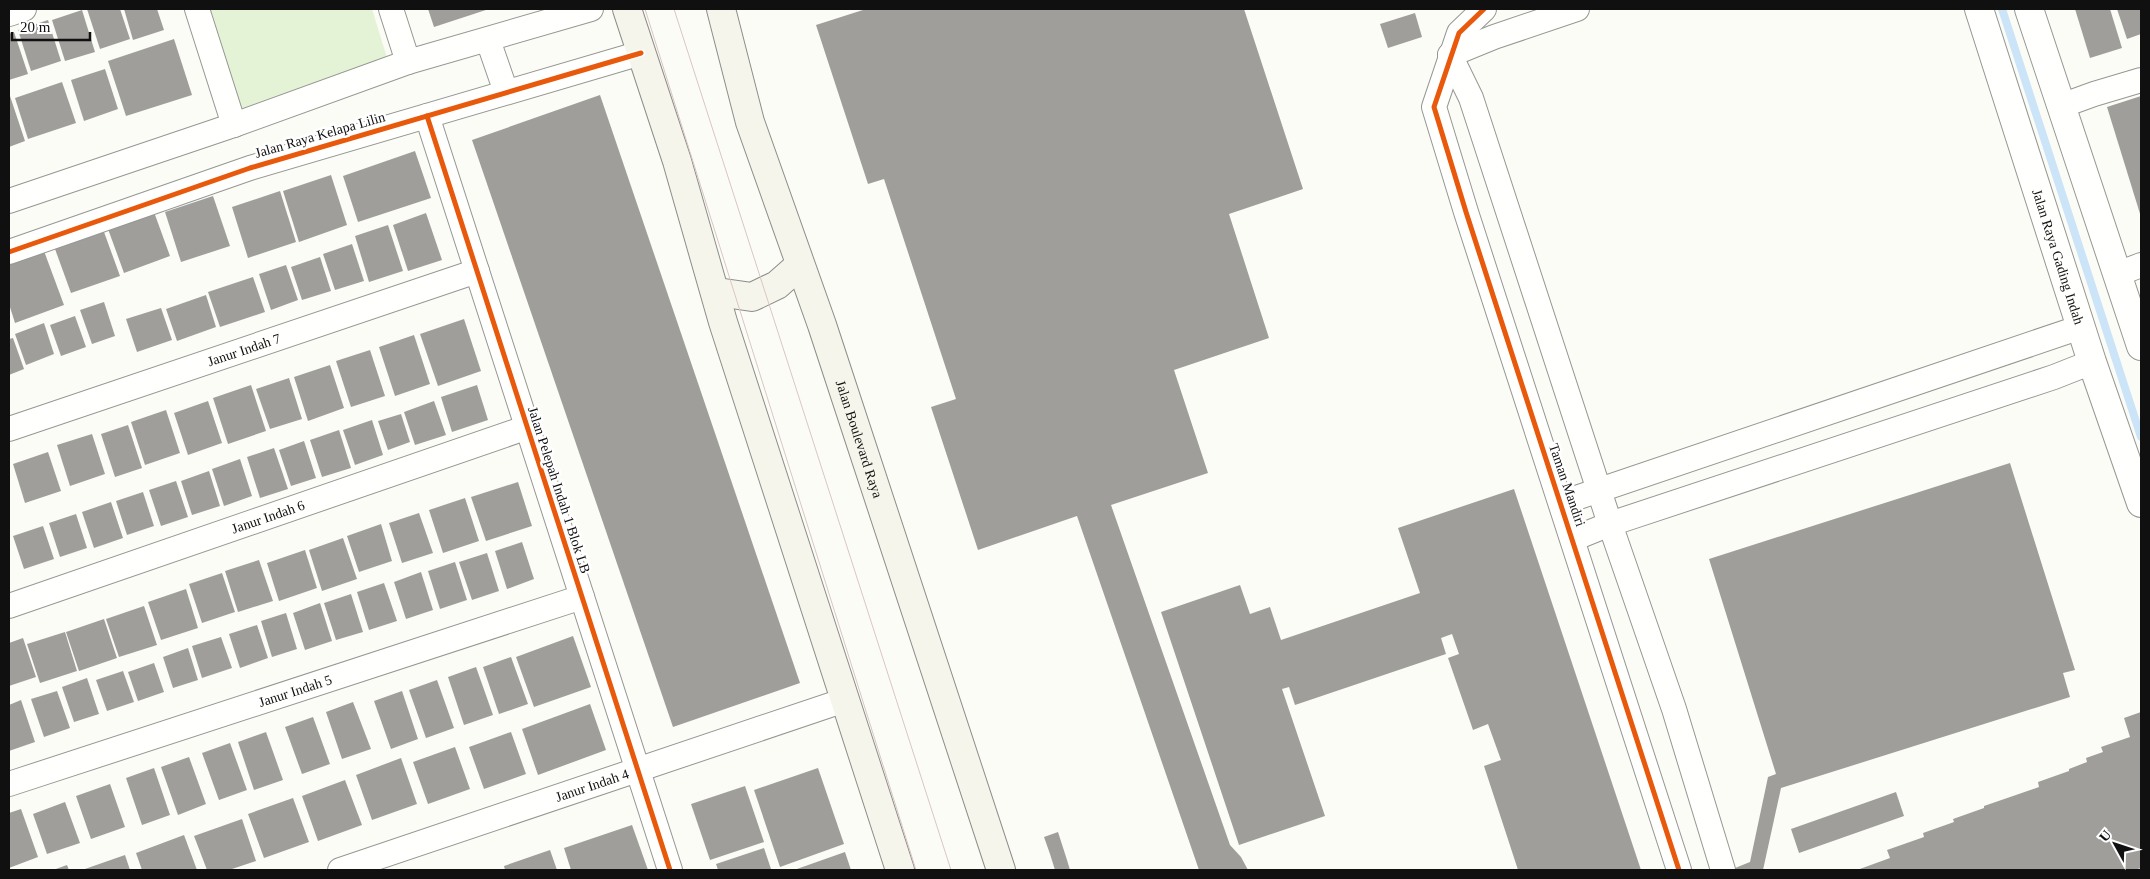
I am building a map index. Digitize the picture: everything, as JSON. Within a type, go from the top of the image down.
[{"type":"main road","points":[[627,9],[676,161],[723,322],[900,870]]},
{"type":"main road","name":"Jalan Boulevard Raya","points":[[721,9],[750,122],[868,462],[1001,870]]},
{"type":"main road","points":[[750,122],[747,136],[750,151],[794,270],[812,299]]},
{"type":"main road","points":[[676,161],[689,168],[694,176],[716,245],[724,293],[723,322]]},
{"type":"main road","points":[[724,293],[752,297],[777,286],[794,270]]},
{"type":"street","points":[[9,14],[24,9]]},
{"type":"street","points":[[196,9],[234,124]]},
{"type":"street","points":[[392,9],[408,62]]},
{"type":"street","points":[[9,201],[408,62],[591,9]]},
{"type":"street","points":[[1450,55],[1459,32],[1484,9]]},
{"type":"street","points":[[1450,55],[1494,37],[1576,9]]},
{"type":"street","name":"Jalan Raya Gading Indah","points":[[1979,9],[2092,362],[2141,503]]},
{"type":"street","points":[[2029,9],[2062,106],[2130,270],[2141,346]]},
{"type":"street","points":[[488,40],[506,92]]},
{"type":"street","name":"Jalan Raya Kelapa Lilin","points":[[9,252],[250,168],[641,53]]},
{"type":"street","name":"Taman Mandiri","points":[[1450,55],[1434,107],[1466,212],[1680,870]]},
{"type":"street","name":"Taman Mandiri","points":[[1450,55],[1471,98],[1610,524],[1674,709],[1723,870]]},
{"type":"street","points":[[2062,106],[2141,80]]},
{"type":"street","name":"Jalan Pelepah Indah 1 Blok LB","points":[[427,116],[670,870]]},
{"type":"street","name":"Janur Indah 7","points":[[9,429],[477,271]]},
{"type":"street","points":[[1561,503],[2081,327]]},
{"type":"street","points":[[1573,539],[1610,524],[2054,377],[2092,362]]},
{"type":"street","name":"Janur Indah 6","points":[[9,606],[528,427]]},
{"type":"street","points":[[1778,429],[1790,465]]},
{"type":"street","name":"Janur Indah 5","points":[[9,784],[582,597]]},
{"type":"street","name":"Janur Indah 4","points":[[340,870],[845,700]]},
{"type":"green space","points":[[200,9],[372,9],[389,64],[233,119]]},
{"type":"building","points":[[87,9],[120,9],[130,39],[100,49]]},
{"type":"building","points":[[124,9],[157,9],[164,30],[133,40]]},
{"type":"building","points":[[428,9],[489,9],[434,27]]},
{"type":"building","points":[[866,9],[1244,9],[1303,189],[1229,214],[1269,338],[1174,370],[1208,473],[1111,505],[1230,845],[1241,857],[1248,870],[1199,870],[1077,516],[978,550],[931,407],[956,399],[884,179],[868,184],[816,25]]},
{"type":"building","points":[[2075,9],[2110,9],[2122,48],[2090,58]]},
{"type":"building","points":[[2117,9],[2141,9],[2141,34],[2127,39]]},
{"type":"building","points":[[82,10],[95,52],[65,61],[52,20]]},
{"type":"building","points":[[1415,13],[1422,37],[1388,48],[1380,24]]},
{"type":"building","points":[[48,20],[61,61],[31,71],[18,30]]},
{"type":"building","points":[[14,32],[28,74],[9,80],[9,34]]},
{"type":"building","points":[[174,39],[192,95],[126,116],[108,61]]},
{"type":"building","points":[[105,69],[118,109],[84,121],[71,80]]},
{"type":"building","points":[[62,82],[76,123],[28,139],[15,98]]},
{"type":"building","points":[[600,95],[800,683],[673,727],[472,140]]},
{"type":"building","points":[[9,96],[25,141],[9,147]]},
{"type":"building","points":[[2141,96],[2141,217],[2107,107]]},
{"type":"building","points":[[415,151],[431,198],[358,222],[343,176]]},
{"type":"building","points":[[331,175],[347,225],[299,242],[283,191]]},
{"type":"building","points":[[280,191],[296,242],[248,258],[232,207]]},
{"type":"building","points":[[213,196],[230,246],[181,262],[165,212]]},
{"type":"building","points":[[154,212],[170,256],[124,273],[108,229]]},
{"type":"building","points":[[426,213],[442,260],[408,271],[393,225]]},
{"type":"building","points":[[388,225],[403,271],[369,282],[355,236]]},
{"type":"building","points":[[104,232],[120,276],[71,293],[55,249]]},
{"type":"building","points":[[352,244],[364,281],[335,290],[323,254]]},
{"type":"building","points":[[44,251],[64,305],[15,323],[9,304],[9,264]]},
{"type":"building","points":[[320,257],[331,291],[302,300],[291,267]]},
{"type":"building","points":[[286,265],[298,300],[271,310],[259,274]]},
{"type":"building","points":[[253,277],[265,312],[220,327],[208,292]]},
{"type":"building","points":[[206,295],[216,327],[177,341],[166,309]]},
{"type":"building","points":[[104,302],[115,336],[92,344],[80,310]]},
{"type":"building","points":[[161,308],[172,340],[137,352],[126,319]]},
{"type":"building","points":[[75,316],[86,347],[61,356],[50,325]]},
{"type":"building","points":[[464,319],[481,371],[438,386],[420,334]]},
{"type":"building","points":[[44,323],[54,354],[26,365],[15,334]]},
{"type":"building","points":[[414,335],[430,384],[395,396],[379,347]]},
{"type":"building","points":[[13,338],[24,369],[9,375],[9,339]]},
{"type":"building","points":[[370,350],[385,396],[351,407],[336,361]]},
{"type":"building","points":[[330,365],[344,408],[308,421],[294,377]]},
{"type":"building","points":[[289,378],[302,419],[270,429],[256,389]]},
{"type":"building","points":[[251,385],[266,431],[228,444],[213,398]]},
{"type":"building","points":[[477,385],[488,420],[452,432],[441,397]]},
{"type":"building","points":[[208,401],[222,443],[188,455],[174,413]]},
{"type":"building","points":[[434,401],[446,435],[415,445],[404,412]]},
{"type":"building","points":[[166,410],[180,453],[145,465],[131,422]]},
{"type":"building","points":[[401,414],[410,442],[388,450],[378,421]]},
{"type":"building","points":[[372,420],[383,455],[355,465],[343,430]]},
{"type":"building","points":[[128,425],[142,468],[115,477],[101,434]]},
{"type":"building","points":[[339,430],[351,468],[322,477],[310,440]]},
{"type":"building","points":[[92,434],[105,474],[70,486],[57,445]]},
{"type":"building","points":[[304,441],[316,478],[291,486],[279,450]]},
{"type":"building","points":[[274,448],[288,489],[260,498],[247,457]]},
{"type":"building","points":[[48,452],[61,491],[25,503],[13,464]]},
{"type":"building","points":[[240,459],[252,496],[224,506],[212,469]]},
{"type":"building","points":[[2010,463],[2075,670],[2063,673],[2070,697],[1781,788],[1763,870],[1730,870],[1750,862],[1768,777],[1776,774],[1709,559]]},
{"type":"building","points":[[209,471],[220,506],[192,515],[181,481]]},
{"type":"building","points":[[176,481],[188,517],[161,526],[149,490]]},
{"type":"building","points":[[518,482],[532,526],[486,541],[471,497]]},
{"type":"building","points":[[1514,489],[1641,870],[1518,870],[1484,766],[1501,760],[1488,724],[1473,730],[1448,658],[1459,654],[1452,634],[1441,638],[1446,654],[1295,705],[1289,687],[1282,689],[1325,816],[1239,845],[1161,612],[1240,585],[1250,614],[1270,607],[1281,640],[1420,593],[1398,528]]},
{"type":"building","points":[[143,492],[154,526],[127,535],[116,501]]},
{"type":"building","points":[[465,498],[479,541],[443,553],[429,510]]},
{"type":"building","points":[[111,502],[123,538],[94,548],[82,512]]},
{"type":"building","points":[[419,513],[433,553],[402,563],[389,523]]},
{"type":"building","points":[[76,514],[87,548],[60,557],[49,523]]},
{"type":"building","points":[[381,524],[392,561],[359,572],[347,536]]},
{"type":"building","points":[[43,526],[54,559],[24,569],[13,536]]},
{"type":"building","points":[[343,538],[357,579],[322,591],[309,550]]},
{"type":"building","points":[[522,542],[534,579],[507,589],[495,551]]},
{"type":"building","points":[[305,550],[317,588],[279,601],[267,563]]},
{"type":"building","points":[[487,553],[499,591],[472,600],[459,562]]},
{"type":"building","points":[[259,560],[273,601],[238,612],[225,571]]},
{"type":"building","points":[[455,562],[467,600],[440,609],[428,571]]},
{"type":"building","points":[[421,572],[433,610],[406,619],[394,582]]},
{"type":"building","points":[[222,573],[235,612],[202,623],[189,584]]},
{"type":"building","points":[[384,583],[397,621],[369,630],[357,592]]},
{"type":"building","points":[[186,589],[198,628],[161,640],[148,602]]},
{"type":"building","points":[[351,594],[363,632],[336,640],[324,603]]},
{"type":"building","points":[[320,603],[332,641],[305,650],[293,613]]},
{"type":"building","points":[[144,606],[157,645],[119,657],[106,619]]},
{"type":"building","points":[[286,613],[297,649],[272,657],[261,621]]},
{"type":"building","points":[[104,619],[117,658],[79,671],[66,632]]},
{"type":"building","points":[[257,625],[268,658],[240,668],[229,634]]},
{"type":"building","points":[[65,632],[77,671],[40,683],[27,644]]},
{"type":"building","points":[[573,636],[591,687],[534,707],[516,657]]},
{"type":"building","points":[[221,637],[232,668],[202,678],[192,646]]},
{"type":"building","points":[[23,638],[36,677],[9,686],[9,643]]},
{"type":"building","points":[[188,648],[198,680],[173,688],[163,657]]},
{"type":"building","points":[[511,657],[528,704],[499,714],[483,667]]},
{"type":"building","points":[[154,663],[164,692],[138,701],[128,672]]},
{"type":"building","points":[[476,667],[493,715],[464,725],[448,677]]},
{"type":"building","points":[[123,671],[134,702],[107,711],[96,680]]},
{"type":"building","points":[[87,678],[99,714],[74,722],[62,687]]},
{"type":"building","points":[[437,680],[454,728],[426,738],[409,690]]},
{"type":"building","points":[[57,691],[70,728],[44,737],[31,699]]},
{"type":"building","points":[[402,691],[418,739],[391,749],[374,701]]},
{"type":"building","points":[[21,700],[35,742],[9,751],[9,705]]},
{"type":"building","points":[[353,702],[371,749],[342,759],[326,712]]},
{"type":"building","points":[[590,704],[606,750],[538,775],[522,729]]},
{"type":"building","points":[[2141,712],[2141,868],[2134,870],[1857,870],[1890,858],[1887,850],[1924,837],[1923,833],[1954,822],[1953,819],[1984,808],[1984,806],[2039,787],[2038,782],[2069,771],[2069,769],[2087,762],[2086,758],[2103,752],[2101,747],[2130,737],[2124,718]]},
{"type":"building","points":[[313,717],[330,764],[302,774],[285,727]]},
{"type":"building","points":[[266,732],[283,780],[254,790],[238,742]]},
{"type":"building","points":[[511,732],[526,774],[484,789],[469,747]]},
{"type":"building","points":[[230,743],[247,790],[219,800],[202,753]]},
{"type":"building","points":[[455,747],[470,789],[428,804],[413,762]]},
{"type":"building","points":[[189,757],[206,804],[178,815],[161,767]]},
{"type":"building","points":[[401,758],[417,804],[372,820],[356,775]]},
{"type":"building","points":[[154,768],[170,815],[142,825],[126,778]]},
{"type":"building","points":[[818,768],[844,844],[780,867],[754,790]]},
{"type":"building","points":[[345,780],[362,825],[318,841],[302,796]]},
{"type":"building","points":[[110,784],[125,827],[91,839],[76,796]]},
{"type":"building","points":[[745,786],[764,842],[710,860],[691,804]]},
{"type":"building","points":[[1896,792],[1904,816],[1799,853],[1791,829]]},
{"type":"building","points":[[293,798],[309,842],[264,858],[248,814]]},
{"type":"building","points":[[65,802],[80,843],[47,854],[33,814]]},
{"type":"building","points":[[21,809],[38,857],[9,868],[9,813]]},
{"type":"building","points":[[242,819],[256,861],[229,870],[207,870],[194,836]]},
{"type":"building","points":[[632,825],[648,870],[571,870],[564,848]]},
{"type":"building","points":[[1058,832],[1070,870],[1055,870],[1044,837]]},
{"type":"building","points":[[184,835],[197,870],[142,870],[136,853]]},
{"type":"building","points":[[764,848],[771,869],[718,870],[716,864]]},
{"type":"building","points":[[550,850],[557,870],[505,870],[504,866]]},
{"type":"building","points":[[845,852],[851,870],[794,870]]},
{"type":"building","points":[[125,855],[130,870],[82,870]]},
{"type":"building","points":[[67,865],[69,870],[53,870]]},
{"type":"waterway","points":[[2002,9],[2141,437]]},
{"type":"tram line","points":[[645,9],[916,870]]},
{"type":"tram line","points":[[674,9],[951,870]]},
{"type":"cycle path","points":[[1484,9],[1459,33],[1434,107],[1466,212],[1679,870]]},
{"type":"cycle path","points":[[9,252],[250,168],[641,53]]},
{"type":"cycle path","points":[[427,116],[670,870]]}]
